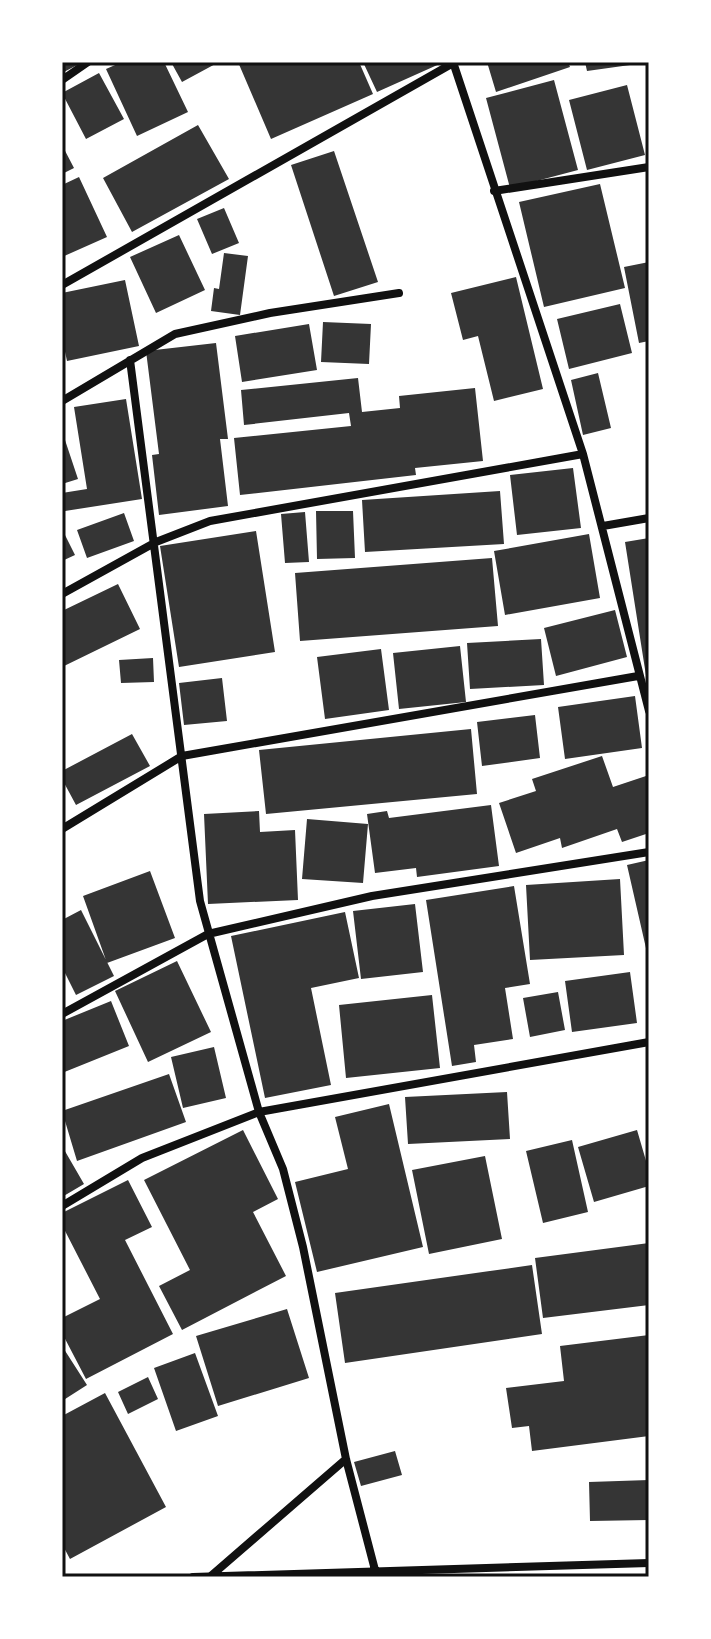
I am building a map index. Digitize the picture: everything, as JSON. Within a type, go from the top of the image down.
[{"type":"street","points":[[62,80],[88,62]]},
{"type":"street","points":[[62,285],[454,62],[583,454],[649,711]]},
{"type":"street","points":[[494,191],[649,167]]},
{"type":"street","points":[[62,401],[175,334],[270,313],[399,293]]},
{"type":"street","points":[[130,360],[156,542],[200,901],[259,1112],[283,1169],[303,1247],[346,1459],[375,1570]]},
{"type":"street","points":[[62,594],[156,542],[210,521],[583,454]]},
{"type":"street","points":[[603,526],[649,518]]},
{"type":"street","points":[[62,829],[182,756],[638,676]]},
{"type":"street","points":[[62,1014],[208,934],[372,896],[649,852]]},
{"type":"street","points":[[62,1206],[142,1158],[259,1112],[649,1042]]},
{"type":"street","points":[[211,1575],[346,1459]]},
{"type":"street","points":[[193,1577],[649,1563]]},
{"type":"building","points":[[62,62],[83,62],[62,73]]},
{"type":"building","points":[[122,62],[164,62],[188,112],[137,136],[106,69]]},
{"type":"building","points":[[171,62],[219,62],[182,82]]},
{"type":"building","points":[[238,62],[359,62],[373,94],[271,139]]},
{"type":"building","points":[[363,62],[444,62],[377,92]]},
{"type":"building","points":[[487,62],[568,62],[570,67],[496,92]]},
{"type":"building","points":[[585,62],[630,62],[630,65],[587,71]]},
{"type":"building","points":[[99,73],[124,119],[86,139],[62,93]]},
{"type":"building","points":[[554,80],[578,170],[510,188],[486,98]]},
{"type":"building","points":[[627,85],[645,155],[587,170],[569,100]]},
{"type":"building","points":[[198,125],[229,179],[132,232],[103,178]]},
{"type":"building","points":[[62,145],[74,168],[62,174]]},
{"type":"building","points":[[334,151],[378,282],[334,296],[291,165]]},
{"type":"building","points":[[79,177],[107,237],[62,257],[62,185]]},
{"type":"building","points":[[600,184],[625,288],[544,307],[519,202]]},
{"type":"building","points":[[224,208],[239,243],[212,254],[197,219]]},
{"type":"building","points":[[179,235],[205,290],[156,313],[130,257]]},
{"type":"building","points":[[224,253],[248,256],[240,315],[211,311],[214,288],[219,289]]},
{"type":"building","points":[[649,262],[649,341],[639,343],[624,267]]},
{"type":"building","points":[[516,277],[543,389],[494,401],[478,336],[463,340],[451,293]]},
{"type":"building","points":[[125,280],[139,346],[67,361],[62,338],[62,293]]},
{"type":"building","points":[[620,304],[632,353],[569,369],[557,319]]},
{"type":"building","points":[[323,322],[371,324],[369,364],[321,362]]},
{"type":"building","points":[[309,324],[317,370],[242,382],[235,336]]},
{"type":"building","points":[[216,343],[228,439],[220,439],[228,506],[159,515],[152,455],[159,454],[146,351]]},
{"type":"building","points":[[598,373],[611,428],[583,435],[571,380]]},
{"type":"building","points":[[358,378],[362,412],[400,408],[399,396],[475,388],[483,461],[415,468],[416,475],[240,495],[234,438],[351,426],[349,413],[244,425],[241,390]]},
{"type":"building","points":[[126,399],[142,499],[65,511],[62,493],[87,489],[74,407]]},
{"type":"building","points":[[62,431],[78,479],[62,484]]},
{"type":"building","points":[[573,468],[581,528],[517,535],[510,475]]},
{"type":"building","points":[[500,491],[504,544],[365,552],[362,500]]},
{"type":"building","points":[[316,511],[353,511],[355,558],[317,559]]},
{"type":"building","points":[[305,512],[309,562],[285,563],[281,514]]},
{"type":"building","points":[[124,513],[134,541],[87,558],[77,530]]},
{"type":"building","points":[[62,529],[75,555],[62,561]]},
{"type":"building","points":[[256,531],[275,652],[179,667],[160,546]]},
{"type":"building","points":[[589,534],[600,598],[505,615],[494,551]]},
{"type":"building","points":[[649,538],[649,681],[647,682],[625,542]]},
{"type":"building","points":[[492,558],[498,626],[300,641],[295,573]]},
{"type":"building","points":[[118,584],[140,629],[62,667],[62,611]]},
{"type":"building","points":[[615,610],[627,657],[556,676],[544,628]]},
{"type":"building","points":[[541,639],[544,685],[470,689],[467,643]]},
{"type":"building","points":[[460,646],[466,702],[399,709],[393,653]]},
{"type":"building","points":[[381,649],[389,710],[325,719],[317,657]]},
{"type":"building","points":[[153,658],[154,682],[121,683],[119,660]]},
{"type":"building","points":[[222,678],[227,721],[184,725],[179,683]]},
{"type":"building","points":[[635,696],[642,748],[565,759],[558,707]]},
{"type":"building","points":[[535,715],[540,758],[482,766],[477,722]]},
{"type":"building","points":[[471,729],[477,794],[266,814],[259,750]]},
{"type":"building","points":[[132,734],[150,766],[76,805],[62,779],[62,771]]},
{"type":"building","points":[[602,756],[613,787],[649,775],[649,833],[622,842],[617,829],[562,848],[560,838],[516,853],[499,803],[536,791],[532,779]]},
{"type":"building","points":[[491,805],[499,866],[417,877],[416,868],[375,873],[367,814],[387,811],[389,818]]},
{"type":"building","points":[[259,811],[260,832],[295,830],[298,900],[208,904],[204,814]]},
{"type":"building","points":[[307,819],[368,824],[363,883],[302,879]]},
{"type":"building","points":[[649,860],[649,957],[648,957],[627,865]]},
{"type":"building","points":[[150,871],[175,938],[107,963],[83,896]]},
{"type":"building","points":[[620,879],[624,955],[530,960],[526,885]]},
{"type":"building","points":[[514,886],[530,984],[505,988],[513,1039],[474,1045],[476,1062],[452,1066],[426,900]]},
{"type":"building","points":[[415,904],[423,972],[361,979],[353,911]]},
{"type":"building","points":[[81,910],[114,976],[76,995],[62,967],[62,920]]},
{"type":"building","points":[[345,912],[359,978],[311,988],[331,1085],[265,1098],[231,936]]},
{"type":"building","points":[[177,961],[211,1032],[148,1062],[115,991]]},
{"type":"building","points":[[630,972],[637,1023],[572,1032],[565,981]]},
{"type":"building","points":[[558,992],[565,1030],[530,1037],[523,998]]},
{"type":"building","points":[[432,995],[440,1068],[346,1078],[339,1005]]},
{"type":"building","points":[[111,1001],[129,1046],[62,1073],[62,1021]]},
{"type":"building","points":[[214,1047],[226,1098],[183,1108],[171,1057]]},
{"type":"building","points":[[169,1074],[186,1122],[77,1161],[62,1111]]},
{"type":"building","points":[[507,1092],[510,1139],[408,1144],[405,1097]]},
{"type":"building","points":[[389,1104],[423,1247],[317,1272],[295,1182],[348,1169],[335,1117]]},
{"type":"building","points":[[243,1130],[278,1199],[253,1212],[286,1276],[182,1330],[159,1286],[190,1270],[144,1180]]},
{"type":"building","points":[[637,1130],[649,1171],[649,1186],[594,1202],[578,1147]]},
{"type":"building","points":[[572,1140],[588,1212],[543,1223],[526,1151]]},
{"type":"building","points":[[62,1146],[84,1184],[62,1197]]},
{"type":"building","points":[[485,1156],[502,1239],[429,1254],[412,1170]]},
{"type":"building","points":[[128,1180],[152,1227],[125,1240],[173,1334],[86,1379],[62,1333],[62,1318],[100,1299],[62,1225],[62,1213]]},
{"type":"building","points":[[649,1243],[649,1305],[543,1318],[535,1258]]},
{"type":"building","points":[[532,1265],[542,1334],[345,1363],[335,1293]]},
{"type":"building","points":[[287,1309],[309,1378],[218,1406],[196,1336]]},
{"type":"building","points":[[649,1335],[649,1436],[532,1451],[529,1426],[512,1428],[506,1388],[564,1381],[560,1346]]},
{"type":"building","points":[[62,1346],[87,1385],[62,1401]]},
{"type":"building","points":[[195,1353],[218,1416],[176,1431],[154,1368]]},
{"type":"building","points":[[148,1377],[158,1399],[128,1414],[118,1392]]},
{"type":"building","points":[[105,1393],[166,1507],[70,1559],[62,1544],[62,1416]]},
{"type":"building","points":[[395,1451],[402,1475],[361,1486],[354,1462]]},
{"type":"building","points":[[649,1480],[649,1520],[590,1521],[589,1482]]}]
